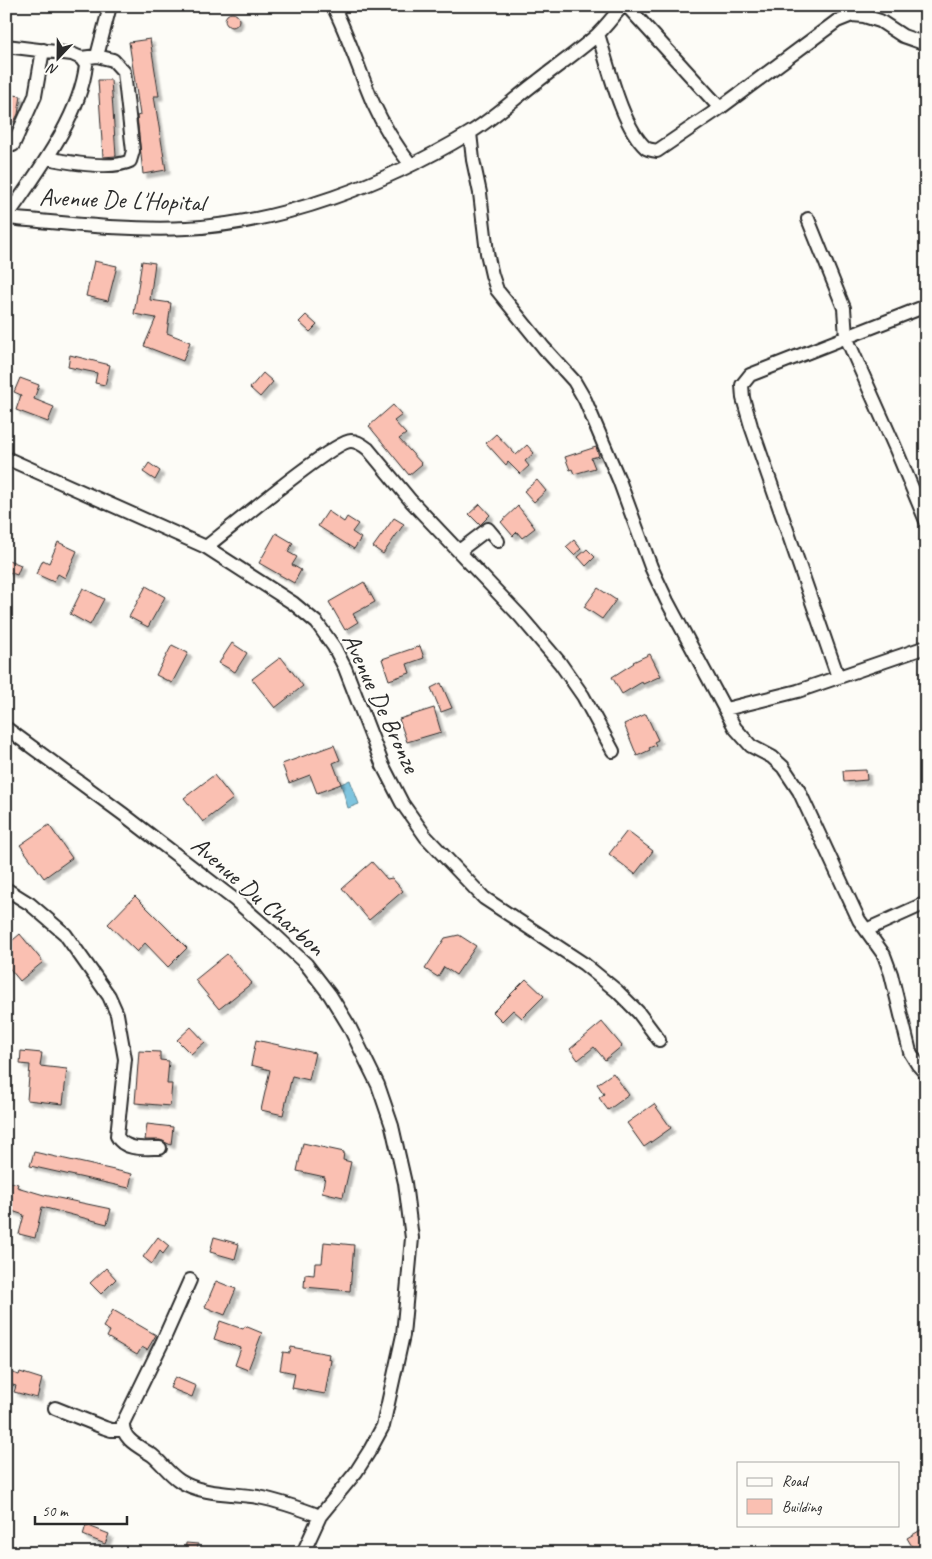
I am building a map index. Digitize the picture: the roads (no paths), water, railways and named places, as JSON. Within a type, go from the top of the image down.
[{"type":"street","points":[[97,56],[110,6]]},
{"type":"street","points":[[333,6],[351,46],[372,102],[393,140],[411,165]]},
{"type":"street","name":"Avenue De L'Hopital","points":[[6,218],[120,227],[188,228],[263,217],[325,200],[367,185],[411,165],[470,133],[598,34],[622,6]]},
{"type":"street","points":[[627,6],[720,108]]},
{"type":"street","points":[[874,6],[880,21]]},
{"type":"street","points":[[598,34],[624,111],[637,138],[648,150],[657,151],[720,108],[836,21],[852,15],[864,16],[880,21],[903,36],[926,44]]},
{"type":"street","points":[[6,46],[72,54],[81,58],[86,65],[76,104],[47,158],[6,218]]},
{"type":"street","points":[[14,145],[35,96],[43,50]]},
{"type":"street","points":[[47,158],[91,164],[119,165],[130,162],[133,151],[124,72],[113,60],[97,56],[81,58]]},
{"type":"street","points":[[470,133],[473,160],[480,192],[487,253],[492,276],[498,290],[506,303],[574,382],[585,400],[619,480],[655,575],[667,601],[726,709],[734,728],[751,746],[772,757],[791,777],[800,791],[851,904],[866,930],[884,955],[891,974],[910,1052],[926,1074]]},
{"type":"street","points":[[808,219],[844,308],[846,337],[926,521]]},
{"type":"street","points":[[838,677],[752,426],[743,398],[742,385],[750,375],[926,306]]},
{"type":"street","points":[[206,547],[318,459],[343,443],[350,441],[360,443],[368,449],[411,501],[520,616],[571,677],[613,751]]},
{"type":"street","name":"Avenue De Bronze","points":[[6,458],[206,547],[293,603],[318,624],[334,647],[345,668],[384,766],[402,802],[426,837],[484,898],[584,964],[617,991],[638,1012],[659,1040]]},
{"type":"street","points":[[459,551],[488,529],[498,541]]},
{"type":"street","points":[[726,709],[798,691],[926,647]]},
{"type":"street","name":"Avenue Du Charbon","points":[[6,728],[123,814],[235,900],[276,935],[306,964],[330,995],[349,1026],[378,1086],[392,1126],[406,1183],[412,1238],[403,1336],[382,1426],[356,1472],[320,1516],[303,1553]]},
{"type":"street","points":[[6,889],[6,898]]},
{"type":"street","points":[[6,889],[30,904],[65,934],[108,996],[117,1014],[125,1059],[117,1136],[119,1141],[125,1145],[160,1148]]},
{"type":"street","points":[[866,930],[926,903]]},
{"type":"street","points":[[190,1280],[123,1423],[123,1430],[132,1442],[154,1457],[180,1481],[190,1486],[210,1491],[275,1500],[320,1516]]},
{"type":"street","points":[[55,1408],[111,1430],[123,1430]]},
{"type":"water","points":[[350,780],[359,804],[348,808],[341,784]]}]
